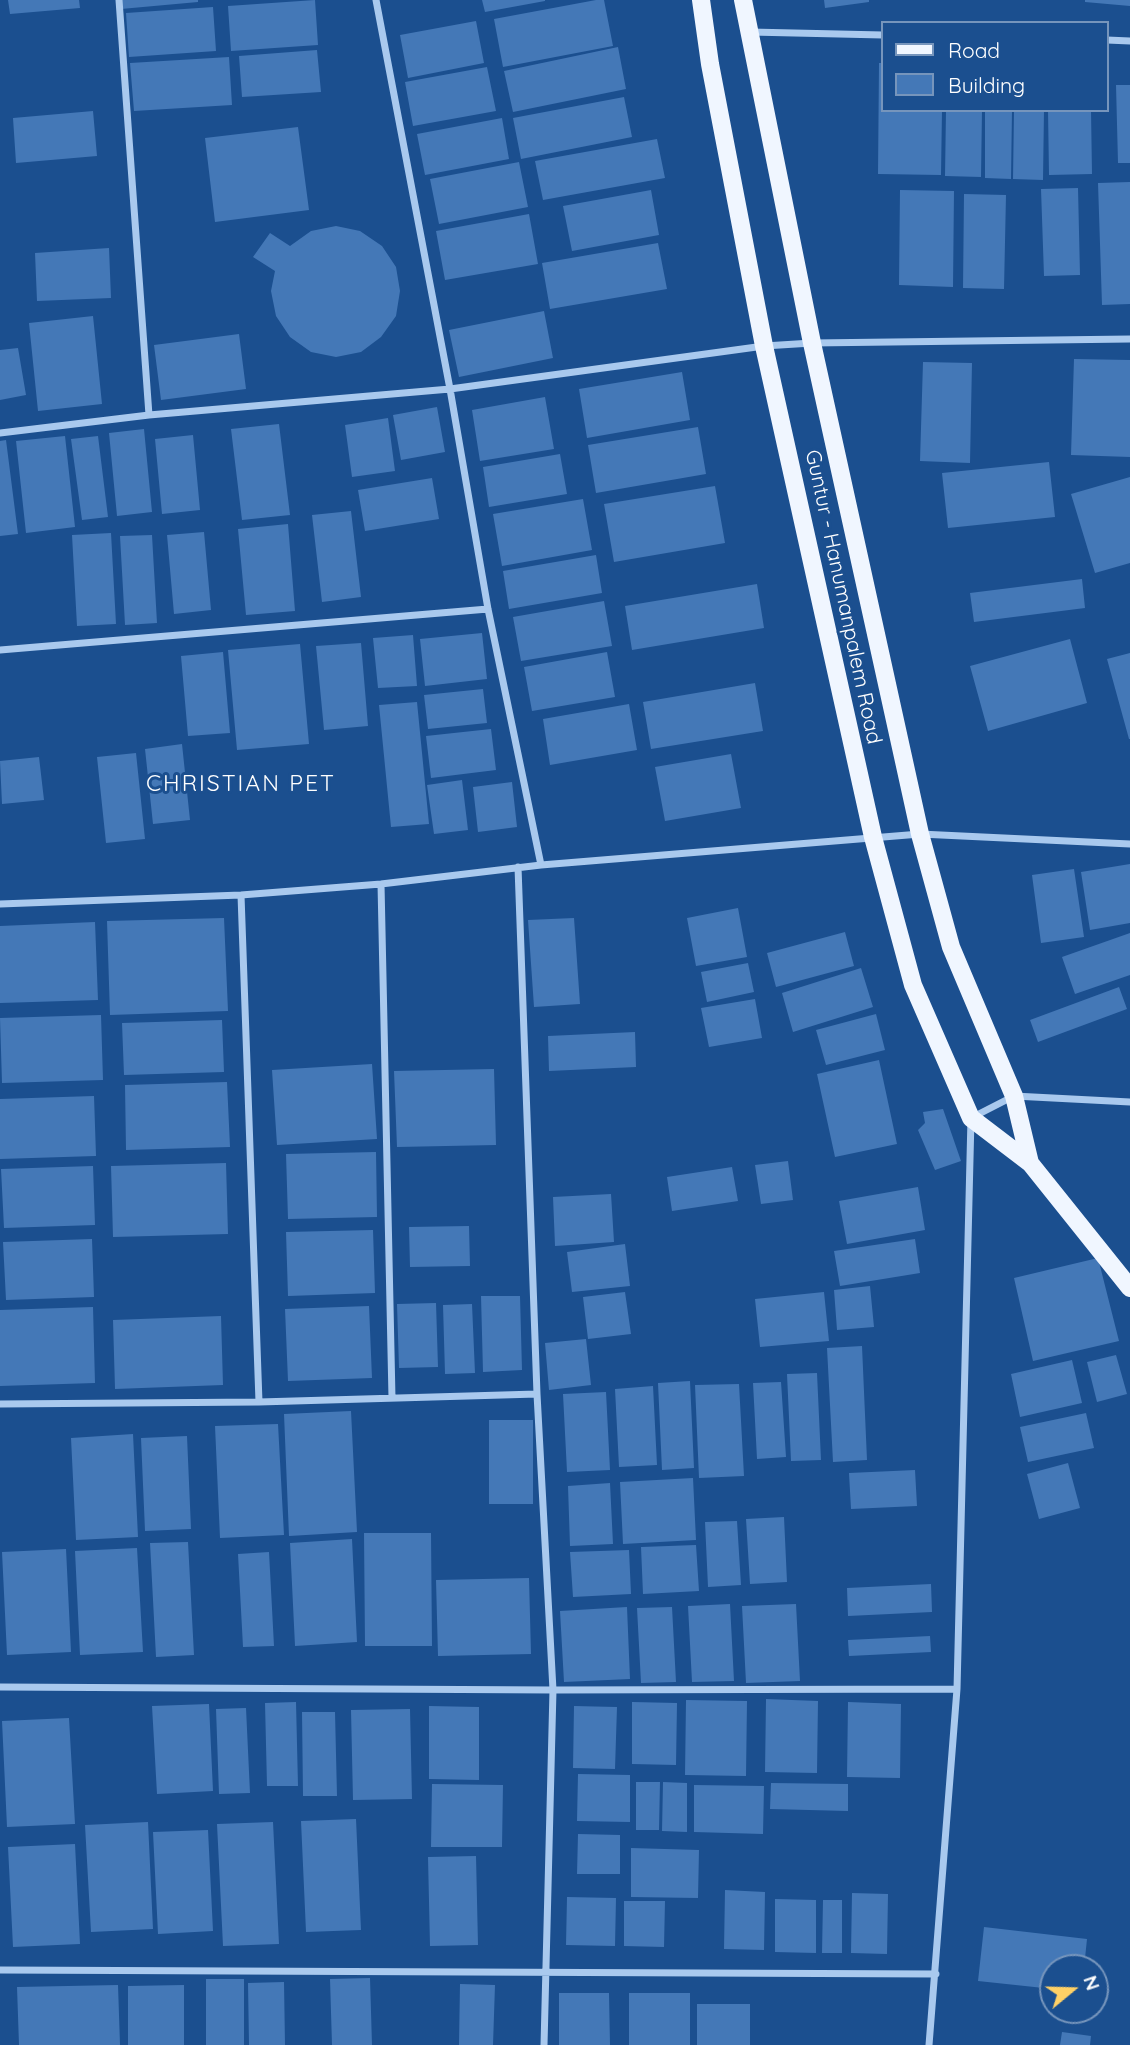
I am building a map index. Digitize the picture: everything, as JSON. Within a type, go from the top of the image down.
[{"type":"main road","name":"Guntur - Hanumanpalem Road","points":[[701,0],[710,64],[764,346],[873,837],[913,985],[971,1118],[1030,1163],[1130,1288]]},
{"type":"main road","name":"Guntur - Hanumanpalem Road","points":[[743,0],[812,343],[920,834],[951,947],[1014,1096],[1030,1163]]},
{"type":"street","points":[[119,0],[149,415]]},
{"type":"street","points":[[376,0],[450,389],[488,609],[541,865]]},
{"type":"street","points":[[749,32],[881,35]]},
{"type":"street","points":[[1109,40],[1130,41]]},
{"type":"street","points":[[0,432],[149,415],[450,389],[764,346],[1130,339]]},
{"type":"street","points":[[0,650],[488,609]]},
{"type":"street","points":[[0,904],[241,895],[381,884],[518,867],[920,834],[1130,844]]},
{"type":"street","points":[[518,867],[537,1394],[553,1690],[544,2045]]},
{"type":"street","points":[[381,884],[392,1398]]},
{"type":"street","points":[[241,895],[259,1402]]},
{"type":"street","points":[[929,2045],[957,1689],[971,1118],[1014,1096],[1130,1102]]},
{"type":"street","points":[[0,1404],[259,1402],[537,1394]]},
{"type":"street","points":[[0,1687],[957,1689]]},
{"type":"street","points":[[0,1970],[936,1974]]},
{"type":"building","points":[[8,0],[79,0],[80,8],[10,14]]},
{"type":"building","points":[[120,0],[198,0],[198,2],[121,9]]},
{"type":"building","points":[[315,0],[318,45],[231,51],[228,6]]},
{"type":"building","points":[[482,0],[545,0],[545,1],[485,12]]},
{"type":"building","points":[[604,0],[613,46],[503,67],[494,19]]},
{"type":"building","points":[[824,0],[869,0],[869,2],[825,8]]},
{"type":"building","points":[[1130,0],[1130,6],[1085,2]]},
{"type":"building","points":[[213,7],[216,51],[129,57],[126,13]]},
{"type":"building","points":[[476,21],[484,63],[408,78],[400,35]]},
{"type":"building","points":[[618,47],[626,89],[513,112],[504,71]]},
{"type":"building","points":[[317,50],[321,92],[242,97],[239,56]]},
{"type":"building","points":[[229,57],[232,105],[134,111],[130,63]]},
{"type":"building","points":[[881,63],[881,112],[942,112],[941,175],[878,174]]},
{"type":"building","points":[[487,67],[496,111],[413,126],[405,82]]},
{"type":"building","points":[[1116,85],[1130,85],[1130,163],[1118,163]]},
{"type":"building","points":[[624,97],[632,137],[521,159],[513,118]]},
{"type":"building","points":[[93,111],[97,156],[16,163],[13,118]]},
{"type":"building","points":[[946,112],[982,112],[981,177],[945,176]]},
{"type":"building","points":[[985,112],[1012,112],[1011,179],[985,178]]},
{"type":"building","points":[[1014,112],[1044,112],[1043,180],[1013,179]]},
{"type":"building","points":[[1048,112],[1091,112],[1092,174],[1049,175]]},
{"type":"building","points":[[502,118],[509,159],[425,175],[417,134]]},
{"type":"building","points":[[298,127],[309,210],[215,222],[205,138]]},
{"type":"building","points":[[657,139],[665,178],[543,200],[535,161]]},
{"type":"building","points":[[519,162],[528,207],[439,224],[430,179]]},
{"type":"building","points":[[1130,182],[1130,304],[1102,305],[1098,183]]},
{"type":"building","points":[[1078,188],[1080,275],[1044,276],[1041,189]]},
{"type":"building","points":[[651,190],[659,235],[572,251],[563,206]]},
{"type":"building","points":[[900,190],[954,191],[953,287],[899,285]]},
{"type":"building","points":[[964,194],[1006,195],[1004,289],[963,288]]},
{"type":"building","points":[[529,214],[538,264],[445,280],[436,231]]},
{"type":"building","points":[[336,226],[360,231],[382,246],[396,267],[400,291],[396,316],[381,337],[361,352],[336,357],[311,352],[290,337],[276,316],[271,291],[275,271],[253,257],[270,233],[290,246],[311,231]]},
{"type":"building","points":[[658,243],[667,289],[550,309],[542,263]]},
{"type":"building","points":[[109,248],[111,298],[37,301],[35,253]]},
{"type":"building","points":[[544,311],[553,358],[459,377],[449,330]]},
{"type":"building","points":[[93,316],[102,404],[38,411],[29,323]]},
{"type":"building","points":[[239,334],[246,389],[161,400],[154,345]]},
{"type":"building","points":[[18,348],[26,395],[0,400],[0,350]]},
{"type":"building","points":[[1074,359],[1130,360],[1130,457],[1071,455]]},
{"type":"building","points":[[923,362],[972,363],[970,463],[920,461]]},
{"type":"building","points":[[682,372],[690,420],[587,438],[579,389]]},
{"type":"building","points":[[545,397],[554,449],[480,461],[472,410]]},
{"type":"building","points":[[437,407],[445,452],[401,460],[393,415]]},
{"type":"building","points":[[388,418],[395,471],[352,477],[345,425]]},
{"type":"building","points":[[279,424],[290,515],[242,520],[231,429]]},
{"type":"building","points":[[698,427],[706,474],[596,493],[588,445]]},
{"type":"building","points":[[144,429],[152,512],[117,516],[109,433]]},
{"type":"building","points":[[193,435],[200,510],[162,514],[155,439]]},
{"type":"building","points":[[65,436],[75,527],[26,533],[16,441]]},
{"type":"building","points":[[98,436],[108,517],[82,520],[71,439]]},
{"type":"building","points":[[6,440],[18,534],[0,536],[0,441]]},
{"type":"building","points":[[560,454],[567,494],[489,507],[483,467]]},
{"type":"building","points":[[1049,462],[1055,517],[948,528],[942,473]]},
{"type":"building","points":[[1130,477],[1130,563],[1095,573],[1071,494]]},
{"type":"building","points":[[432,478],[439,519],[365,531],[358,490]]},
{"type":"building","points":[[715,486],[725,543],[614,562],[604,504]]},
{"type":"building","points":[[583,499],[592,550],[502,566],[493,514]]},
{"type":"building","points":[[351,511],[361,597],[322,602],[312,515]]},
{"type":"building","points":[[288,524],[295,611],[246,615],[238,529]]},
{"type":"building","points":[[204,532],[211,610],[174,614],[167,535]]},
{"type":"building","points":[[111,533],[116,624],[77,626],[72,535]]},
{"type":"building","points":[[152,535],[157,623],[125,625],[120,536]]},
{"type":"building","points":[[596,555],[602,593],[509,609],[503,571]]},
{"type":"building","points":[[1082,579],[1085,608],[974,622],[970,593]]},
{"type":"building","points":[[757,584],[764,628],[632,650],[625,606]]},
{"type":"building","points":[[604,601],[612,646],[521,661],[513,617]]},
{"type":"building","points":[[482,633],[487,679],[425,686],[420,639]]},
{"type":"building","points":[[413,635],[417,686],[378,688],[373,638]]},
{"type":"building","points":[[1070,639],[1087,703],[988,731],[970,666]]},
{"type":"building","points":[[361,643],[368,726],[324,730],[316,646]]},
{"type":"building","points":[[300,644],[309,744],[237,750],[228,650]]},
{"type":"building","points":[[223,652],[230,733],[188,736],[181,656]]},
{"type":"building","points":[[607,652],[615,697],[532,711],[524,667]]},
{"type":"building","points":[[1130,653],[1130,739],[1129,739],[1107,659]]},
{"type":"building","points":[[755,683],[763,731],[651,749],[643,702]]},
{"type":"building","points":[[483,689],[487,723],[428,729],[424,695]]},
{"type":"building","points":[[417,702],[429,824],[391,827],[379,705]]},
{"type":"building","points":[[629,704],[637,750],[550,765],[543,719]]},
{"type":"building","points":[[491,729],[496,770],[431,778],[426,736]]},
{"type":"building","points":[[182,744],[190,820],[153,824],[145,749]]},
{"type":"building","points":[[136,753],[145,839],[106,843],[97,757]]},
{"type":"building","points":[[731,754],[741,808],[665,821],[655,767]]},
{"type":"building","points":[[39,757],[44,800],[2,804],[0,761]]},
{"type":"building","points":[[462,780],[468,830],[434,834],[427,785]]},
{"type":"building","points":[[512,782],[517,827],[478,832],[473,787]]},
{"type":"building","points":[[1130,864],[1130,923],[1090,930],[1081,872]]},
{"type":"building","points":[[1074,869],[1084,937],[1041,943],[1032,875]]},
{"type":"building","points":[[738,908],[747,957],[696,966],[687,918]]},
{"type":"building","points":[[224,918],[228,1011],[110,1015],[107,921]]},
{"type":"building","points":[[574,918],[580,1004],[534,1007],[528,920]]},
{"type":"building","points":[[95,922],[98,1000],[0,1003],[0,926]]},
{"type":"building","points":[[845,932],[854,966],[776,987],[767,953]]},
{"type":"building","points":[[1130,933],[1130,975],[1075,994],[1062,957]]},
{"type":"building","points":[[748,963],[754,992],[707,1002],[701,972]]},
{"type":"building","points":[[861,968],[873,1007],[793,1032],[782,993]]},
{"type":"building","points":[[1119,987],[1127,1009],[1038,1042],[1030,1020]]},
{"type":"building","points":[[755,999],[762,1038],[709,1047],[701,1008]]},
{"type":"building","points":[[876,1014],[885,1050],[826,1065],[816,1030]]},
{"type":"building","points":[[101,1015],[103,1080],[2,1083],[0,1018]]},
{"type":"building","points":[[222,1020],[224,1072],[124,1075],[122,1023]]},
{"type":"building","points":[[635,1032],[636,1067],[549,1071],[548,1036]]},
{"type":"building","points":[[879,1060],[897,1144],[835,1157],[817,1074]]},
{"type":"building","points":[[372,1064],[377,1139],[277,1145],[272,1070]]},
{"type":"building","points":[[494,1069],[496,1145],[397,1147],[394,1071]]},
{"type":"building","points":[[227,1082],[230,1147],[126,1150],[125,1085]]},
{"type":"building","points":[[94,1096],[96,1156],[0,1159],[0,1099]]},
{"type":"building","points":[[943,1109],[961,1161],[935,1170],[918,1130],[925,1123],[923,1112]]},
{"type":"building","points":[[376,1152],[377,1217],[288,1219],[286,1154]]},
{"type":"building","points":[[788,1161],[793,1200],[761,1204],[755,1165]]},
{"type":"building","points":[[226,1163],[228,1234],[113,1237],[111,1166]]},
{"type":"building","points":[[93,1166],[95,1225],[4,1228],[1,1169]]},
{"type":"building","points":[[732,1167],[738,1201],[672,1211],[667,1177]]},
{"type":"building","points":[[918,1187],[925,1230],[847,1244],[839,1201]]},
{"type":"building","points":[[611,1194],[614,1242],[555,1246],[553,1197]]},
{"type":"building","points":[[469,1226],[470,1266],[410,1267],[409,1227]]},
{"type":"building","points":[[373,1230],[375,1293],[288,1296],[286,1232]]},
{"type":"building","points":[[92,1239],[94,1297],[6,1300],[3,1242]]},
{"type":"building","points":[[915,1239],[920,1273],[840,1286],[834,1251]]},
{"type":"building","points":[[625,1244],[630,1286],[572,1292],[567,1252]]},
{"type":"building","points":[[1098,1258],[1119,1341],[1033,1361],[1014,1278]]},
{"type":"building","points":[[870,1286],[874,1327],[837,1330],[834,1290]]},
{"type":"building","points":[[625,1292],[631,1334],[588,1339],[583,1297]]},
{"type":"building","points":[[824,1292],[829,1341],[760,1347],[755,1299]]},
{"type":"building","points":[[481,1296],[520,1296],[522,1370],[483,1372]]},
{"type":"building","points":[[436,1303],[438,1367],[399,1368],[397,1304]]},
{"type":"building","points":[[472,1304],[475,1373],[445,1374],[443,1305]]},
{"type":"building","points":[[369,1306],[372,1378],[288,1381],[285,1309]]},
{"type":"building","points":[[93,1307],[95,1383],[0,1386],[0,1310]]},
{"type":"building","points":[[221,1316],[223,1385],[115,1389],[113,1320]]},
{"type":"building","points":[[586,1339],[591,1385],[549,1390],[545,1343]]},
{"type":"building","points":[[862,1346],[867,1460],[833,1462],[827,1348]]},
{"type":"building","points":[[1116,1355],[1127,1394],[1097,1402],[1087,1362]]},
{"type":"building","points":[[1072,1360],[1082,1403],[1020,1417],[1011,1374]]},
{"type":"building","points":[[817,1373],[821,1460],[791,1461],[787,1374]]},
{"type":"building","points":[[690,1381],[694,1468],[662,1470],[658,1383]]},
{"type":"building","points":[[781,1382],[786,1457],[757,1459],[753,1383]]},
{"type":"building","points":[[739,1384],[744,1476],[699,1478],[695,1385]]},
{"type":"building","points":[[653,1386],[657,1465],[619,1467],[615,1389]]},
{"type":"building","points":[[606,1392],[610,1470],[567,1472],[563,1394]]},
{"type":"building","points":[[351,1411],[357,1532],[289,1536],[284,1414]]},
{"type":"building","points":[[1086,1413],[1094,1448],[1028,1462],[1020,1427]]},
{"type":"building","points":[[489,1420],[533,1420],[533,1504],[489,1504]]},
{"type":"building","points":[[278,1424],[284,1535],[220,1538],[215,1426]]},
{"type":"building","points":[[133,1434],[138,1537],[76,1540],[71,1438]]},
{"type":"building","points":[[187,1436],[191,1529],[145,1531],[141,1438]]},
{"type":"building","points":[[1068,1463],[1080,1508],[1039,1519],[1027,1474]]},
{"type":"building","points":[[915,1470],[917,1506],[851,1509],[849,1473]]},
{"type":"building","points":[[693,1478],[696,1540],[623,1544],[620,1482]]},
{"type":"building","points":[[610,1483],[613,1544],[570,1546],[568,1486]]},
{"type":"building","points":[[784,1517],[787,1582],[750,1584],[746,1519]]},
{"type":"building","points":[[737,1521],[741,1585],[708,1587],[705,1522]]},
{"type":"building","points":[[364,1533],[431,1533],[432,1646],[365,1646]]},
{"type":"building","points":[[352,1539],[357,1642],[295,1646],[290,1543]]},
{"type":"building","points":[[188,1542],[194,1655],[156,1657],[150,1543]]},
{"type":"building","points":[[696,1545],[699,1591],[643,1594],[641,1547]]},
{"type":"building","points":[[137,1548],[143,1652],[80,1655],[75,1551]]},
{"type":"building","points":[[66,1549],[71,1652],[7,1655],[2,1552]]},
{"type":"building","points":[[629,1550],[631,1594],[573,1597],[570,1552]]},
{"type":"building","points":[[269,1552],[274,1646],[243,1647],[238,1554]]},
{"type":"building","points":[[529,1578],[531,1654],[438,1656],[436,1580]]},
{"type":"building","points":[[931,1584],[932,1612],[848,1616],[847,1588]]},
{"type":"building","points":[[730,1604],[734,1681],[692,1682],[688,1606]]},
{"type":"building","points":[[796,1604],[800,1681],[746,1683],[742,1606]]},
{"type":"building","points":[[627,1607],[630,1679],[564,1682],[560,1611]]},
{"type":"building","points":[[672,1607],[676,1682],[641,1683],[637,1608]]},
{"type":"building","points":[[930,1636],[931,1652],[849,1656],[848,1640]]},
{"type":"building","points":[[766,1699],[818,1701],[817,1773],[765,1772]]},
{"type":"building","points":[[686,1700],[747,1701],[746,1776],[685,1775]]},
{"type":"building","points":[[296,1702],[298,1786],[267,1786],[265,1703]]},
{"type":"building","points":[[632,1702],[677,1703],[676,1765],[632,1764]]},
{"type":"building","points":[[848,1702],[901,1704],[900,1778],[847,1777]]},
{"type":"building","points":[[209,1704],[213,1791],[157,1794],[152,1706]]},
{"type":"building","points":[[429,1706],[479,1707],[479,1780],[429,1779]]},
{"type":"building","points":[[574,1706],[617,1707],[615,1769],[573,1768]]},
{"type":"building","points":[[246,1708],[250,1793],[219,1794],[216,1709]]},
{"type":"building","points":[[410,1709],[412,1799],[353,1800],[351,1710]]},
{"type":"building","points":[[302,1712],[335,1712],[337,1796],[303,1796]]},
{"type":"building","points":[[69,1718],[75,1824],[7,1827],[2,1721]]},
{"type":"building","points":[[578,1774],[630,1775],[630,1822],[577,1821]]},
{"type":"building","points":[[636,1782],[660,1782],[659,1830],[636,1830]]},
{"type":"building","points":[[663,1782],[687,1783],[687,1832],[662,1831]]},
{"type":"building","points":[[771,1783],[848,1784],[848,1811],[770,1809]]},
{"type":"building","points":[[432,1784],[503,1785],[502,1847],[431,1847]]},
{"type":"building","points":[[694,1785],[764,1786],[763,1834],[694,1832]]},
{"type":"building","points":[[356,1819],[361,1930],[306,1932],[301,1821]]},
{"type":"building","points":[[148,1822],[153,1929],[91,1932],[85,1825]]},
{"type":"building","points":[[273,1822],[279,1944],[223,1946],[217,1824]]},
{"type":"building","points":[[208,1830],[213,1931],[158,1934],[153,1832]]},
{"type":"building","points":[[578,1834],[620,1835],[620,1874],[577,1874]]},
{"type":"building","points":[[75,1844],[80,1944],[13,1947],[8,1847]]},
{"type":"building","points":[[631,1848],[699,1850],[698,1898],[631,1897]]},
{"type":"building","points":[[476,1856],[478,1945],[430,1946],[428,1857]]},
{"type":"building","points":[[725,1890],[765,1892],[764,1950],[724,1949]]},
{"type":"building","points":[[852,1893],[888,1894],[887,1954],[851,1953]]},
{"type":"building","points":[[567,1897],[616,1898],[615,1946],[566,1945]]},
{"type":"building","points":[[775,1899],[816,1900],[816,1953],[775,1952]]},
{"type":"building","points":[[823,1900],[842,1900],[842,1953],[822,1953]]},
{"type":"building","points":[[624,1901],[665,1901],[664,1947],[624,1946]]},
{"type":"building","points":[[984,1927],[1087,1939],[1085,1954],[1039,1954],[1039,1988],[978,1981]]},
{"type":"building","points":[[370,1978],[372,2045],[332,2045],[330,1979]]},
{"type":"building","points":[[206,1979],[244,1979],[244,2045],[206,2045]]},
{"type":"building","points":[[284,1982],[285,2045],[249,2045],[248,1983]]},
{"type":"building","points":[[460,1984],[495,1985],[493,2045],[459,2045]]},
{"type":"building","points":[[118,1985],[120,2045],[19,2045],[17,1987]]},
{"type":"building","points":[[184,1985],[184,2045],[128,2045],[128,1986]]},
{"type":"building","points":[[559,1993],[609,1993],[610,2045],[559,2045]]},
{"type":"building","points":[[629,1993],[690,1993],[690,2045],[629,2045]]},
{"type":"building","points":[[697,2004],[750,2004],[750,2045],[697,2045]]},
{"type":"building","points":[[1062,2032],[1091,2036],[1090,2045],[1060,2045]]},
{"type":"district","name":"CHRISTIAN PET","points":[[241,784]]}]
